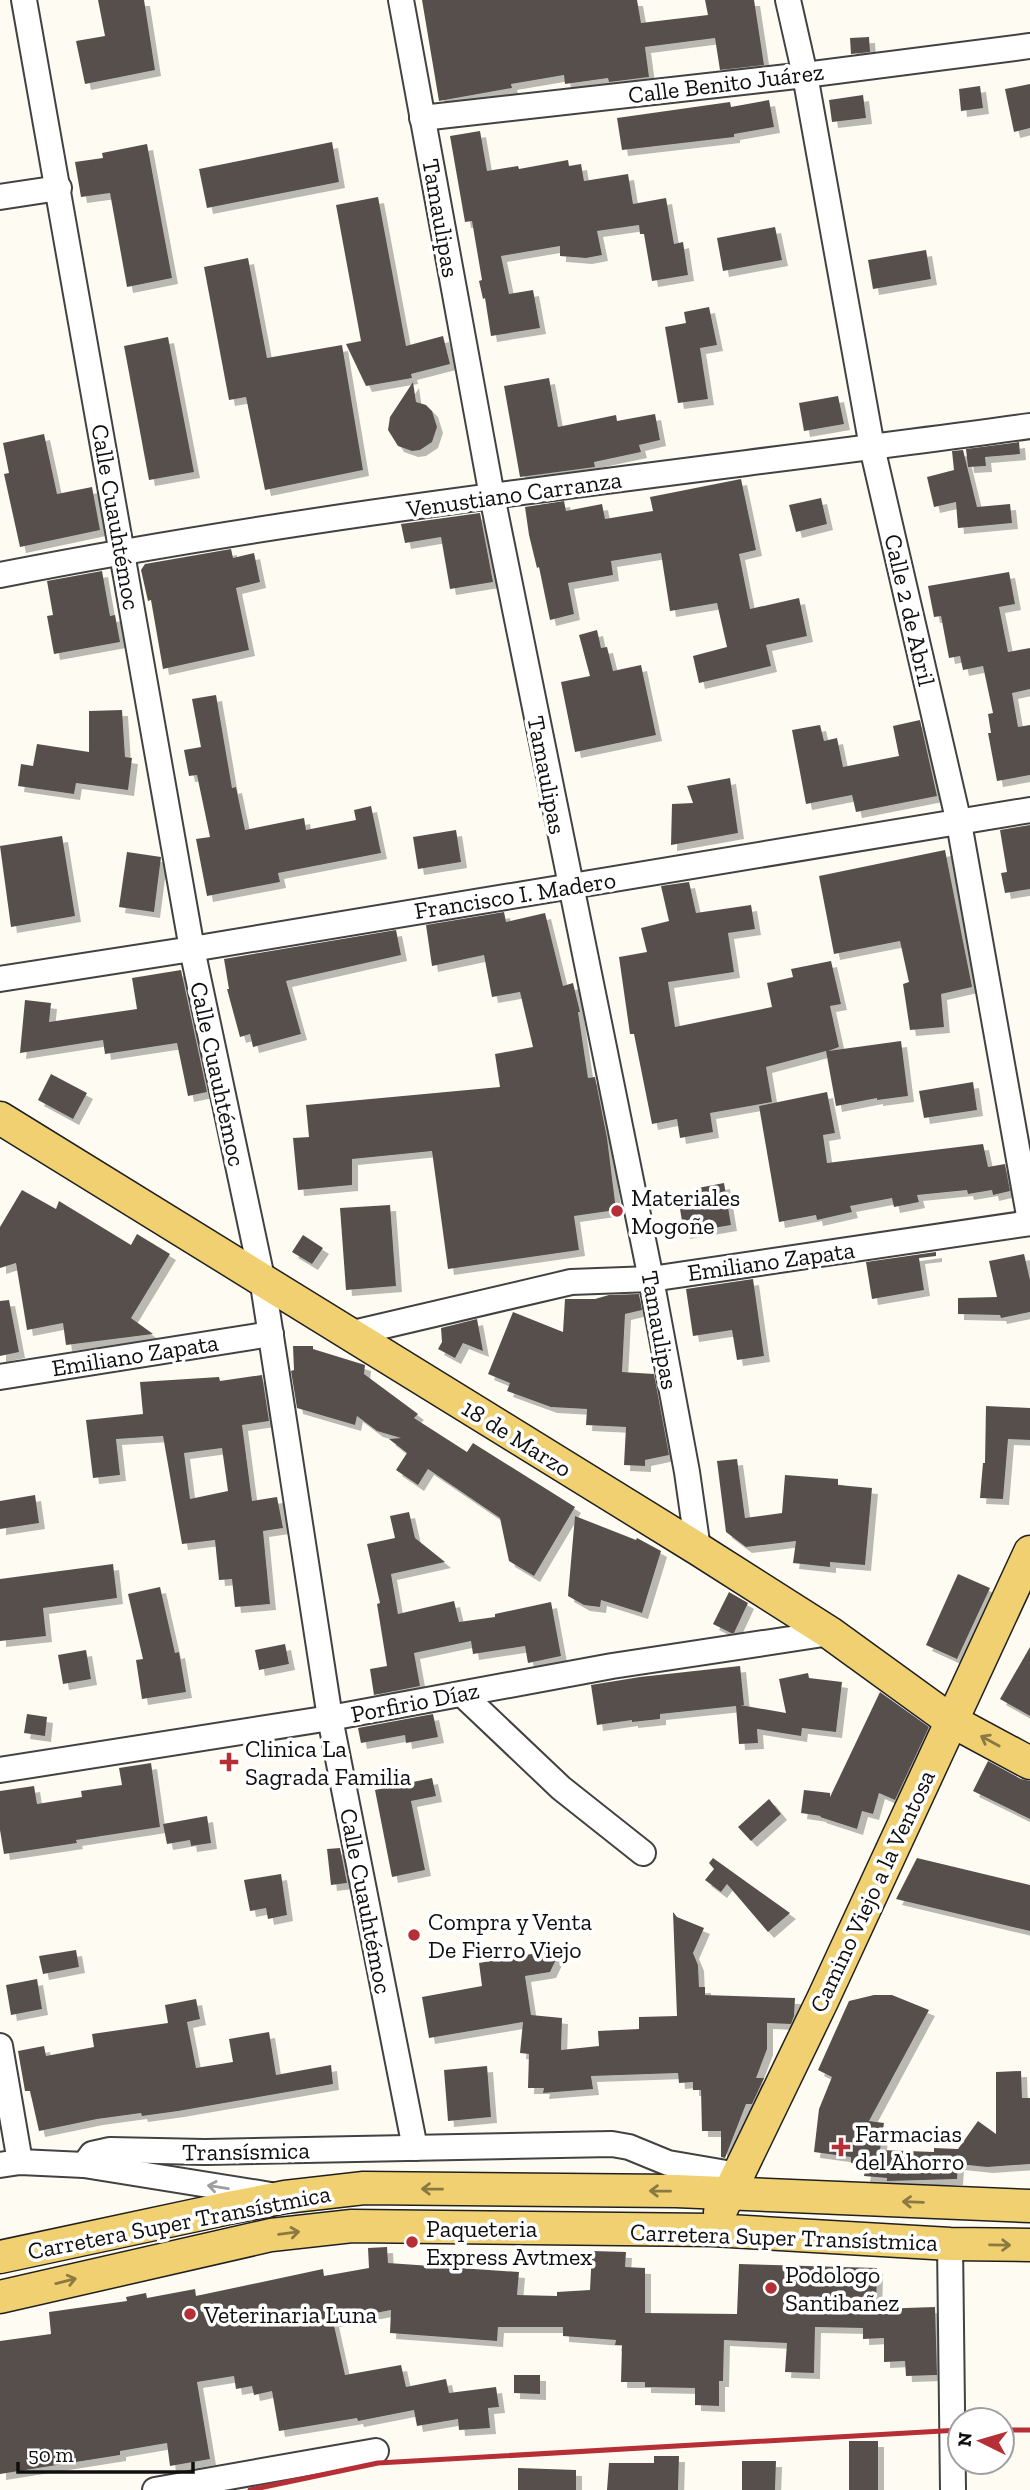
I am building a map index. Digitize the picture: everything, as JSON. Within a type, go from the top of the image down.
[{"type":"main road","name":"18 de Marzo","points":[[0,1118],[698,1549],[830,1633],[950,1720],[1030,1763]]},
{"type":"main road","name":"Camino Viejo a la Ventosa","points":[[712,2230],[823,1999],[1030,1552]]},
{"type":"main road","name":"Carretera Super Transístmica","points":[[0,2257],[285,2197],[364,2188],[676,2191],[733,2185],[1030,2206]]},
{"type":"main road","name":"Carretera Super Transístmica","points":[[0,2297],[271,2235],[352,2226],[712,2230],[950,2244],[1030,2245]]},
{"type":"street","name":"Calle Cuauhtémoc","points":[[24,0],[192,949],[262,1278],[330,1718],[415,2148]]},
{"type":"street","name":"Tamaulipas","points":[[401,0],[492,496],[650,1279],[687,1472],[698,1549]]},
{"type":"street","name":"Calle 2 de Abril","points":[[788,0],[805,75],[872,447],[959,823],[1030,1222]]},
{"type":"street","name":"Calle Benito Juárez","points":[[422,118],[805,75],[1030,46]]},
{"type":"street","points":[[0,197],[59,188]]},
{"type":"street","name":"Venustiano Carranza","points":[[0,575],[122,551],[492,496],[1030,426]]},
{"type":"street","name":"Francisco I. Madero","points":[[0,979],[1030,810]]},
{"type":"street","name":"Emiliano Zapata","points":[[349,1334],[571,1282],[650,1279],[1030,1222]]},
{"type":"street","name":"Emiliano Zapata","points":[[0,1377],[271,1334]]},
{"type":"street","name":"Porfirio Díaz","points":[[0,1770],[330,1718],[612,1665],[830,1633]]},
{"type":"street","points":[[462,1694],[561,1788],[643,1853]]},
{"type":"street","points":[[0,2046],[10,2163]]},
{"type":"street","name":"Transísmica","points":[[84,2165],[92,2154],[110,2150],[205,2152],[612,2144],[629,2147],[733,2185]]},
{"type":"street","name":"Transísmica","points":[[10,2163],[84,2165],[285,2197]]},
{"type":"street","points":[[950,2244],[953,2490]]},
{"type":"street","points":[[155,2490],[376,2451]]},
{"type":"building","points":[[98,0],[144,0],[155,70],[85,84],[76,41],[105,36]]},
{"type":"building","points":[[422,0],[637,0],[641,23],[708,15],[705,0],[754,0],[764,65],[720,70],[715,38],[645,47],[649,77],[609,82],[608,78],[565,84],[564,75],[511,84],[512,88],[439,101]]},
{"type":"building","points":[[869,37],[870,52],[851,54],[850,38]]},
{"type":"building","points":[[1030,84],[1030,128],[1014,132],[1005,89]]},
{"type":"building","points":[[980,86],[983,108],[961,111],[959,89]]},
{"type":"building","points":[[863,95],[866,118],[832,122],[829,100]]},
{"type":"building","points":[[769,100],[774,127],[734,134],[734,137],[622,150],[617,118],[730,102],[731,107]]},
{"type":"building","points":[[480,131],[487,171],[518,166],[519,169],[568,160],[569,166],[581,164],[584,181],[628,174],[633,204],[666,198],[674,244],[683,242],[688,275],[652,281],[644,234],[640,234],[639,225],[597,231],[602,255],[586,258],[560,256],[560,246],[501,256],[509,294],[533,290],[540,328],[491,336],[485,298],[483,299],[479,281],[482,280],[472,221],[465,222],[450,136]]},
{"type":"building","points":[[332,142],[339,182],[207,208],[199,169]]},
{"type":"building","points":[[147,144],[172,278],[127,287],[110,193],[81,197],[75,162],[103,158],[102,153]]},
{"type":"building","points":[[378,197],[406,346],[443,336],[450,364],[411,374],[412,378],[366,386],[346,344],[361,341],[336,205]]},
{"type":"building","points":[[775,227],[782,260],[723,271],[717,238]]},
{"type":"building","points":[[926,250],[931,279],[873,289],[868,260]]},
{"type":"building","points":[[248,258],[267,358],[342,345],[363,470],[265,490],[246,397],[229,400],[204,267]]},
{"type":"building","points":[[709,307],[717,345],[700,348],[708,399],[678,403],[665,327],[686,323],[684,312]]},
{"type":"building","points":[[168,337],[194,472],[149,480],[124,346]]},
{"type":"building","points":[[549,378],[558,427],[616,415],[617,421],[655,414],[660,440],[639,445],[641,452],[594,462],[595,467],[520,477],[504,386]]},
{"type":"building","points":[[413,382],[416,402],[426,405],[432,411],[437,427],[432,442],[420,450],[412,451],[398,446],[388,430],[390,417]]},
{"type":"building","points":[[838,396],[844,424],[804,431],[799,403]]},
{"type":"building","points":[[44,434],[57,494],[92,487],[100,530],[20,547],[4,474],[9,473],[3,443]]},
{"type":"building","points":[[1019,442],[1020,454],[985,457],[986,466],[968,467],[966,449]]},
{"type":"building","points":[[963,450],[977,507],[1010,504],[1012,523],[958,528],[956,502],[934,507],[927,477],[954,470],[952,451]]},
{"type":"building","points":[[741,479],[756,550],[739,554],[750,609],[799,598],[807,636],[766,645],[771,666],[699,683],[693,656],[727,647],[717,603],[670,611],[661,553],[611,561],[613,575],[568,583],[574,614],[550,620],[529,535],[525,507],[564,501],[566,511],[602,504],[605,519],[653,511],[650,497]]},
{"type":"building","points":[[821,498],[827,524],[796,532],[789,505]]},
{"type":"building","points":[[480,513],[493,582],[450,589],[441,537],[405,543],[401,524]]},
{"type":"building","points":[[231,549],[233,558],[254,553],[260,582],[236,588],[249,650],[163,669],[151,600],[148,601],[141,570],[145,564]]},
{"type":"building","points":[[102,571],[110,616],[115,615],[120,642],[54,654],[47,616],[53,615],[47,581]]},
{"type":"building","points":[[1009,572],[1015,604],[999,607],[1008,652],[1030,648],[1030,689],[1012,693],[1018,727],[1030,725],[1030,775],[997,781],[988,733],[991,733],[988,714],[993,713],[983,666],[963,670],[960,656],[949,658],[941,616],[934,617],[928,586]]},
{"type":"building","points":[[597,630],[601,648],[607,647],[613,671],[641,665],[656,735],[575,752],[561,682],[590,676],[579,635]]},
{"type":"building","points":[[216,695],[232,788],[236,787],[245,830],[304,818],[306,830],[356,820],[354,810],[371,806],[381,853],[278,873],[280,882],[207,896],[196,839],[210,837],[197,775],[189,776],[184,750],[201,747],[192,699]]},
{"type":"building","points":[[122,710],[125,757],[132,758],[128,790],[76,783],[74,794],[18,786],[21,764],[33,766],[37,744],[89,752],[89,711]]},
{"type":"building","points":[[920,720],[937,796],[856,812],[852,795],[806,804],[792,730],[820,725],[824,741],[837,738],[843,767],[899,756],[893,726]]},
{"type":"building","points":[[730,778],[738,833],[671,845],[672,804],[693,803],[687,786]]},
{"type":"building","points":[[1030,825],[1030,889],[1005,893],[1001,873],[1007,872],[1000,830]]},
{"type":"building","points":[[456,830],[461,862],[418,869],[413,837]]},
{"type":"building","points":[[62,836],[75,916],[11,927],[0,846]]},
{"type":"building","points":[[945,850],[972,987],[941,994],[944,1027],[910,1030],[903,984],[909,982],[900,941],[834,954],[819,876]]},
{"type":"building","points":[[127,852],[161,857],[154,912],[119,907]]},
{"type":"building","points":[[689,882],[696,913],[751,905],[755,929],[728,933],[734,972],[668,982],[675,1027],[772,1007],[767,983],[793,977],[791,969],[831,961],[841,1004],[830,1006],[839,1047],[828,1051],[901,1041],[908,1096],[877,1098],[836,1106],[826,1051],[766,1067],[772,1102],[710,1113],[713,1132],[680,1138],[677,1119],[652,1124],[634,1034],[630,1034],[619,957],[647,952],[641,928],[669,921],[661,886]]},
{"type":"building","points":[[504,912],[506,922],[545,913],[563,986],[573,983],[580,1012],[588,1078],[595,1077],[607,1138],[616,1210],[574,1216],[579,1250],[448,1269],[432,1151],[352,1159],[352,1185],[298,1190],[293,1138],[309,1137],[306,1105],[500,1087],[495,1054],[533,1047],[520,992],[492,997],[484,955],[432,966],[426,925]]},
{"type":"building","points":[[396,930],[401,955],[286,981],[301,1034],[253,1047],[250,1034],[240,1037],[227,989],[224,959]]},
{"type":"building","points":[[181,970],[207,1092],[188,1096],[177,1043],[105,1054],[103,1040],[20,1053],[25,1000],[51,1003],[49,1022],[137,1009],[132,978]]},
{"type":"building","points":[[51,1074],[87,1093],[73,1119],[38,1100]]},
{"type":"building","points":[[973,1082],[977,1110],[924,1118],[919,1091]]},
{"type":"building","points":[[827,1092],[835,1133],[823,1135],[827,1163],[983,1144],[988,1167],[1005,1164],[1010,1191],[993,1195],[992,1190],[968,1194],[967,1190],[917,1195],[919,1202],[894,1207],[892,1198],[850,1206],[852,1212],[817,1220],[816,1215],[779,1222],[759,1106]]},
{"type":"building","points":[[724,1183],[731,1225],[684,1233],[680,1209],[701,1205],[698,1188]]},
{"type":"building","points":[[22,1190],[56,1209],[59,1201],[131,1245],[137,1234],[170,1254],[131,1318],[153,1334],[66,1345],[63,1323],[27,1330],[16,1263],[0,1268],[0,1227]]},
{"type":"building","points":[[390,1205],[396,1286],[346,1290],[340,1208]]},
{"type":"building","points":[[303,1235],[323,1248],[312,1264],[292,1252]]},
{"type":"building","points":[[936,1252],[936,1256],[919,1258],[924,1290],[872,1299],[866,1262]]},
{"type":"building","points":[[1024,1254],[1030,1280],[1030,1312],[1001,1318],[1000,1315],[958,1314],[958,1298],[997,1297],[989,1261]]},
{"type":"building","points":[[753,1279],[764,1356],[737,1360],[732,1330],[693,1336],[686,1289]]},
{"type":"building","points":[[639,1294],[642,1310],[625,1314],[622,1372],[654,1374],[669,1455],[645,1460],[645,1466],[624,1465],[626,1427],[586,1425],[587,1409],[551,1407],[507,1391],[510,1383],[488,1374],[513,1312],[563,1332],[565,1299]]},
{"type":"building","points":[[9,1300],[19,1352],[0,1356],[0,1301]]},
{"type":"building","points":[[477,1319],[483,1351],[463,1343],[455,1358],[438,1349],[442,1342],[441,1328]]},
{"type":"building","points":[[293,1346],[313,1346],[313,1349],[365,1365],[364,1374],[418,1414],[414,1418],[467,1452],[473,1443],[575,1507],[534,1576],[509,1561],[500,1518],[428,1469],[418,1485],[396,1470],[407,1453],[389,1439],[401,1438],[377,1431],[357,1416],[355,1425],[297,1408],[291,1371],[294,1370]]},
{"type":"building","points":[[262,1375],[269,1421],[242,1425],[252,1501],[277,1497],[283,1528],[263,1531],[270,1604],[235,1607],[232,1579],[219,1580],[215,1540],[182,1544],[163,1436],[116,1439],[120,1475],[93,1478],[86,1420],[143,1414],[140,1382],[219,1377],[220,1381]],"holes":[[[222,1448],[228,1491],[190,1499],[184,1453]]]},
{"type":"building","points":[[986,1406],[1030,1408],[1030,1440],[1008,1439],[1003,1499],[980,1498],[985,1463]]},
{"type":"building","points":[[737,1459],[745,1518],[782,1513],[785,1475],[838,1479],[838,1485],[872,1488],[865,1565],[830,1562],[830,1567],[793,1563],[796,1541],[746,1547],[726,1532],[717,1461]]},
{"type":"building","points":[[35,1495],[39,1523],[0,1529],[0,1501]]},
{"type":"building","points":[[409,1512],[415,1538],[445,1562],[391,1574],[398,1614],[454,1601],[459,1622],[495,1617],[495,1614],[551,1602],[561,1656],[528,1663],[525,1646],[473,1654],[471,1641],[414,1653],[420,1686],[374,1695],[370,1669],[387,1666],[377,1604],[380,1603],[367,1544],[395,1538],[390,1516]]},
{"type":"building","points":[[575,1516],[636,1540],[637,1538],[661,1551],[642,1613],[601,1600],[600,1607],[584,1605],[568,1596]]},
{"type":"building","points":[[113,1564],[117,1598],[43,1608],[46,1636],[0,1641],[0,1579]]},
{"type":"building","points":[[958,1574],[990,1588],[957,1659],[926,1645]]},
{"type":"building","points":[[160,1587],[175,1653],[179,1652],[186,1692],[142,1699],[136,1660],[143,1659],[128,1594]]},
{"type":"building","points":[[729,1592],[748,1603],[734,1633],[713,1624]]},
{"type":"building","points":[[285,1644],[289,1664],[259,1670],[255,1650]]},
{"type":"building","points":[[1030,1647],[1030,1716],[1000,1699]]},
{"type":"building","points":[[86,1650],[91,1679],[63,1684],[58,1655]]},
{"type":"building","points":[[740,1666],[744,1705],[740,1705],[786,1713],[779,1679],[808,1673],[809,1678],[842,1682],[836,1732],[802,1728],[801,1736],[757,1729],[758,1743],[739,1744],[736,1706],[660,1714],[660,1719],[597,1725],[591,1685]]},
{"type":"building","points":[[880,1692],[929,1727],[895,1800],[879,1793],[873,1814],[862,1811],[857,1829],[821,1816],[801,1813],[804,1790],[830,1793],[830,1797]]},
{"type":"building","points":[[27,1714],[47,1717],[45,1736],[24,1733]]},
{"type":"building","points":[[433,1714],[438,1737],[406,1743],[405,1735],[361,1743],[358,1728]]},
{"type":"building","points":[[988,1761],[1030,1781],[1030,1819],[973,1791]]},
{"type":"building","points":[[151,1763],[160,1827],[4,1854],[0,1830],[0,1791],[34,1786],[37,1804],[82,1797],[81,1791],[122,1785],[119,1768]]},
{"type":"building","points":[[432,1778],[436,1796],[411,1801],[425,1870],[392,1877],[375,1790]]},
{"type":"building","points":[[769,1799],[781,1814],[751,1841],[738,1827]]},
{"type":"building","points":[[207,1816],[211,1843],[191,1846],[190,1840],[167,1844],[163,1824]]},
{"type":"building","points":[[340,1848],[347,1883],[331,1885],[327,1849]]},
{"type":"building","points":[[713,1858],[790,1913],[768,1932],[727,1884],[721,1892],[705,1880],[714,1869],[709,1863]]},
{"type":"building","points":[[917,1858],[1030,1885],[1030,1931],[896,1899]]},
{"type":"building","points":[[281,1874],[287,1915],[268,1919],[266,1908],[250,1911],[244,1880]]},
{"type":"building","points":[[673,1912],[677,1917],[704,1928],[693,1953],[698,1965],[699,1987],[705,1987],[705,1995],[795,1998],[791,2024],[767,2023],[767,2049],[756,2078],[764,2078],[752,2104],[746,2104],[725,2158],[721,2157],[721,2131],[702,2131],[701,2090],[693,2090],[693,2082],[679,2083],[678,2073],[591,2076],[593,2089],[543,2093],[544,2088],[528,2088],[529,2054],[520,2053],[523,2022],[429,2038],[422,1997],[482,1986],[479,1963],[561,1949],[550,1972],[525,1976],[531,2015],[562,2018],[561,2050],[599,2046],[598,2031],[639,2029],[639,2017],[677,2016]]},
{"type":"building","points":[[76,1950],[79,1967],[43,1974],[39,1956]]},
{"type":"building","points":[[37,1979],[42,2009],[11,2015],[6,1985]]},
{"type":"building","points":[[874,1995],[892,1995],[929,2010],[869,2121],[884,2123],[880,2150],[934,2152],[934,2148],[958,2149],[978,2121],[996,2134],[996,2072],[1021,2071],[1022,2098],[1030,2098],[1030,2164],[987,2167],[958,2164],[957,2179],[887,2181],[887,2178],[864,2176],[866,2165],[851,2163],[851,2157],[814,2152],[819,2109],[832,2077],[818,2070],[849,2001]]},
{"type":"building","points":[[196,1999],[200,2019],[187,2022],[196,2068],[233,2062],[229,2039],[269,2032],[276,2075],[331,2065],[333,2084],[178,2111],[97,2119],[39,2131],[30,2091],[25,2091],[18,2051],[44,2046],[46,2056],[94,2047],[92,2034],[168,2023],[165,2005]]},
{"type":"building","points":[[487,2066],[491,2117],[448,2121],[444,2070]]},
{"type":"building","points":[[387,2247],[388,2263],[519,2272],[517,2295],[557,2296],[557,2292],[590,2290],[592,2251],[626,2252],[625,2267],[645,2268],[645,2313],[737,2314],[739,2264],[877,2268],[876,2309],[935,2307],[937,2375],[906,2376],[905,2361],[884,2362],[884,2338],[863,2339],[863,2328],[815,2327],[814,2373],[785,2372],[787,2343],[724,2340],[723,2381],[719,2381],[719,2406],[695,2405],[695,2388],[645,2387],[645,2382],[621,2382],[622,2345],[615,2345],[616,2340],[563,2336],[563,2327],[498,2327],[497,2341],[390,2333],[391,2310],[333,2321],[345,2375],[401,2365],[406,2387],[446,2379],[449,2393],[496,2387],[499,2407],[488,2408],[490,2428],[459,2430],[458,2419],[417,2426],[414,2410],[358,2421],[357,2418],[279,2431],[272,2391],[254,2395],[252,2386],[236,2389],[234,2376],[197,2382],[210,2459],[170,2466],[167,2443],[120,2451],[120,2455],[0,2474],[0,2341],[51,2334],[49,2312],[127,2301],[126,2297],[146,2293],[147,2298],[195,2289],[196,2296],[323,2269],[324,2276],[369,2268],[368,2248]]},
{"type":"building","points":[[514,2375],[540,2375],[540,2394],[514,2393]]},
{"type":"building","points":[[849,2441],[878,2441],[878,2490],[849,2490]]},
{"type":"building","points":[[654,2456],[679,2456],[678,2490],[607,2490],[609,2463],[654,2463]]},
{"type":"building","points":[[742,2461],[776,2461],[775,2490],[742,2490]]},
{"type":"building","points":[[518,2468],[576,2470],[576,2490],[518,2490]]},
{"type":"railway","points":[[1016,2430],[1030,2430]]},
{"type":"railway","points":[[250,2490],[378,2463],[946,2431]]},
{"type":"place","name":"Materiales Mogoñe","points":[[617,1211]]},
{"type":"place","name":"Clinica La Sagrada Familia","points":[[229,1762]]},
{"type":"place","name":"Compra y Venta De Fierro Viejo","points":[[414,1935]]},
{"type":"place","name":"Farmacias del Ahorro","points":[[841,2147]]},
{"type":"place","name":"Paqueteria Express Avtmex","points":[[412,2242]]},
{"type":"place","name":"Podologo Santibañez","points":[[771,2288]]},
{"type":"place","name":"Veterinaria Luna","points":[[190,2314]]}]
